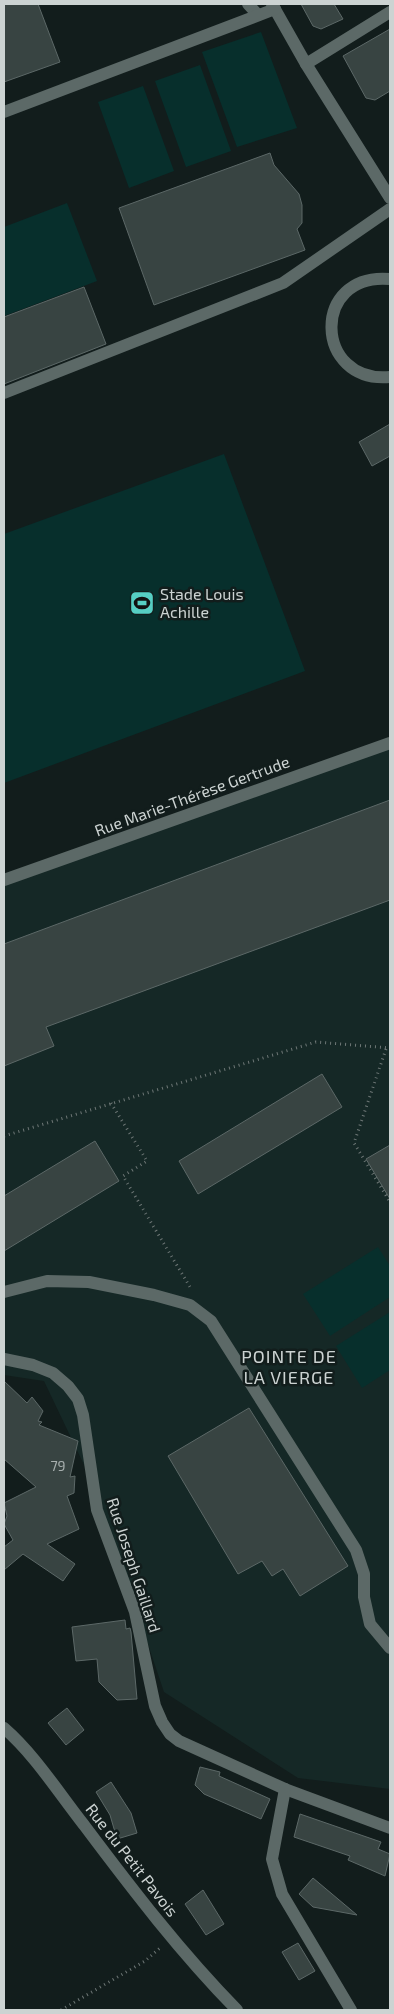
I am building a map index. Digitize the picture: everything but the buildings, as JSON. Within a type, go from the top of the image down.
[{"type":"street","points":[[248,4],[258,15]]},
{"type":"street","points":[[4,112],[258,15],[274,6],[306,64],[390,198]]},
{"type":"street","points":[[306,64],[390,12]]},
{"type":"street","points":[[4,393],[283,283],[390,209]]},
{"type":"street","points":[[390,279],[375,278],[360,282],[346,291],[336,303],[331,318],[331,334],[336,350],[345,363],[358,372],[373,377],[390,376]]},
{"type":"street","name":"Rue Marie-Thérèse Gertrude","points":[[4,880],[390,743]]},
{"type":"street","points":[[4,1292],[47,1281],[89,1282],[154,1295],[190,1305],[211,1321],[356,1550],[364,1574],[364,1597],[370,1624],[390,1648]]},
{"type":"street","name":"Rue Joseph Gaillard","points":[[4,1359],[33,1365],[53,1373],[68,1386],[78,1399],[83,1415],[97,1510],[135,1612],[154,1698],[162,1722],[170,1734],[179,1741],[286,1790],[390,1828]]},
{"type":"street","name":"Rue du Petit Pavois","points":[[4,1728],[16,1738],[172,1938],[210,1983],[237,2010]]},
{"type":"street","points":[[286,1790],[277,1824],[272,1859],[282,1894],[351,2010]]},
{"type":"path","points":[[4,1136],[316,1042],[388,1049],[354,1143],[390,1202]]},
{"type":"path","points":[[112,1104],[147,1161],[123,1176],[195,1296]]},
{"type":"path","points":[[61,2010],[145,1960],[172,1938]]},
{"type":"shaded area","points":[[261,32],[297,128],[237,147],[202,52]]},
{"type":"shaded area","points":[[200,65],[231,151],[186,167],[155,81]]},
{"type":"shaded area","points":[[143,86],[174,171],[129,188],[98,102]]},
{"type":"shaded area","points":[[67,203],[97,281],[4,316],[4,227]]},
{"type":"shaded area","name":"Stade Louis Achille","points":[[224,454],[305,671],[4,783],[4,534]]},
{"type":"shaded area","points":[[390,748],[390,1789],[298,1778],[164,1692],[97,1492],[44,1381],[4,1375],[4,882]]},
{"type":"shaded area","points":[[378,1247],[390,1266],[390,1297],[330,1336],[303,1294]]},
{"type":"shaded area","points":[[390,1312],[390,1370],[362,1388],[336,1346]]},
{"type":"place","name":"Stade Louis Achille","points":[[142,603]]},
{"type":"district","name":"POINTE DE LA VIERGE","points":[[289,1367]]}]
